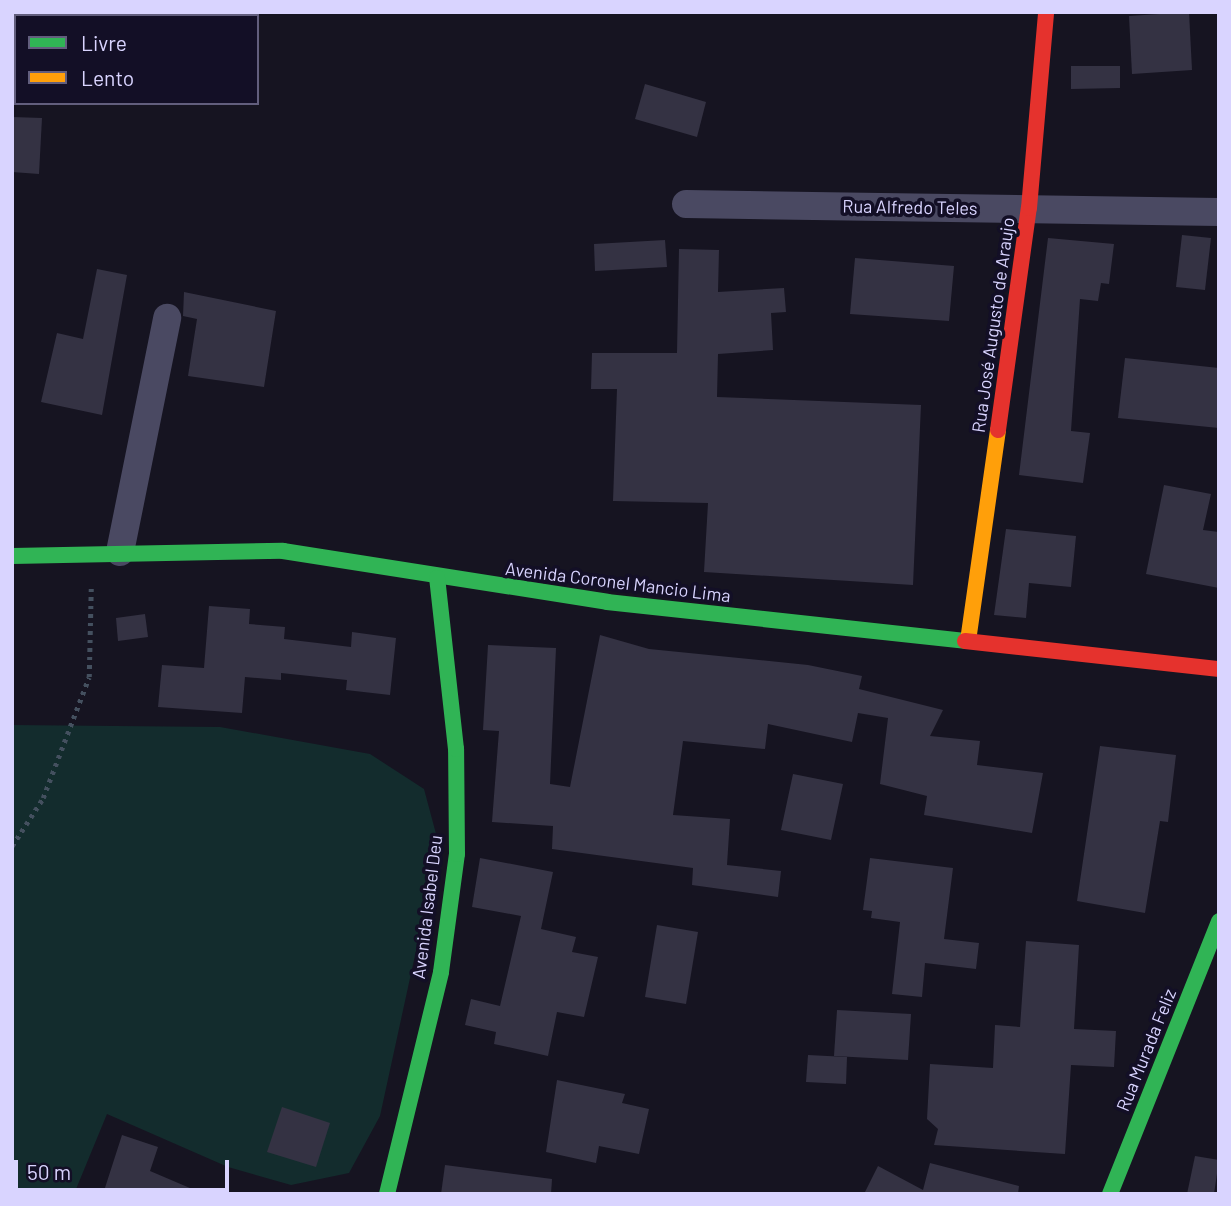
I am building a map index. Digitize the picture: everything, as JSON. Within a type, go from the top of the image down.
[{"type":"street","name":"Rua José Augusto de Araujo","points":[[968,641],[1029,208],[1046,12]]},
{"type":"street","name":"Rua Alfredo Teles","points":[[686,204],[1219,212]]},
{"type":"street","points":[[120,552],[167,318]]},
{"type":"street","name":"Avenida Coronel Mancio Lima","points":[[12,556],[284,551],[437,578],[1219,669]]},
{"type":"street","name":"Avenida Isabel Deu","points":[[387,1194],[441,972],[457,854],[456,749],[437,578]]},
{"type":"street","name":"Rua Murada Feliz","points":[[1110,1194],[1219,921]]},
{"type":"path","points":[[12,846],[43,798],[89,677],[91,553]]},
{"type":"green space","points":[[12,725],[220,727],[370,754],[424,789],[439,845],[380,1116],[349,1173],[291,1185],[228,1167],[107,1114],[74,1194],[12,1194]]},
{"type":"building","points":[[1189,12],[1192,70],[1132,74],[1129,16]]},
{"type":"building","points":[[1071,66],[1120,66],[1120,88],[1071,89]]},
{"type":"building","points":[[645,84],[706,102],[697,137],[635,119]]},
{"type":"building","points":[[12,117],[42,118],[39,174],[12,172]]},
{"type":"building","points":[[1182,235],[1211,238],[1205,290],[1176,287]]},
{"type":"building","points":[[1048,238],[1114,244],[1109,284],[1101,283],[1098,301],[1080,299],[1071,431],[1090,433],[1083,483],[1019,475]]},
{"type":"building","points":[[665,240],[667,267],[595,271],[594,244]]},
{"type":"building","points":[[679,249],[719,250],[718,292],[784,288],[786,312],[771,313],[773,350],[718,354],[717,397],[921,405],[913,585],[704,572],[708,503],[613,501],[617,389],[591,389],[592,353],[677,353]]},
{"type":"building","points":[[855,258],[954,266],[949,321],[850,314]]},
{"type":"building","points":[[97,269],[127,275],[102,415],[41,402],[57,333],[83,339]]},
{"type":"building","points":[[184,292],[276,311],[264,387],[188,376],[197,319],[183,316]]},
{"type":"building","points":[[1125,358],[1219,368],[1219,428],[1118,418]]},
{"type":"building","points":[[1164,485],[1211,494],[1203,530],[1219,532],[1219,588],[1146,574]]},
{"type":"building","points":[[1006,529],[1076,536],[1071,587],[1029,583],[1026,618],[994,615]]},
{"type":"building","points":[[209,606],[250,609],[249,624],[285,627],[284,639],[351,647],[352,632],[396,638],[390,695],[346,690],[347,680],[281,673],[281,680],[245,677],[242,713],[158,707],[162,665],[204,668]]},
{"type":"building","points":[[145,614],[148,637],[118,641],[116,618]]},
{"type":"building","points":[[600,635],[649,649],[808,665],[862,676],[859,689],[943,710],[930,736],[980,741],[977,765],[1043,773],[1032,833],[924,815],[927,796],[880,784],[888,718],[858,713],[852,742],[768,724],[765,749],[683,741],[673,815],[730,819],[727,865],[781,871],[778,897],[692,885],[693,868],[552,849],[553,826],[492,822],[499,731],[483,730],[488,645],[556,648],[550,784],[570,787]]},
{"type":"building","points":[[1100,746],[1176,755],[1168,822],[1160,821],[1145,913],[1077,901]]},
{"type":"building","points":[[793,774],[843,784],[831,840],[781,830]]},
{"type":"building","points":[[480,858],[553,872],[541,929],[576,937],[572,952],[598,957],[584,1017],[557,1012],[548,1056],[494,1044],[496,1032],[465,1025],[471,999],[500,1006],[521,916],[472,907]]},
{"type":"building","points":[[870,858],[953,868],[944,939],[979,943],[976,969],[925,963],[922,997],[892,994],[900,922],[871,918],[872,911],[863,910]]},
{"type":"building","points":[[657,925],[698,932],[686,1004],[645,997]]},
{"type":"building","points":[[1026,941],[1079,945],[1074,1029],[1116,1031],[1114,1067],[1071,1065],[1065,1154],[934,1145],[938,1129],[927,1119],[930,1064],[993,1068],[995,1025],[1020,1027]]},
{"type":"building","points":[[837,1010],[911,1014],[908,1060],[834,1056]]},
{"type":"building","points":[[808,1055],[847,1057],[846,1084],[806,1082]]},
{"type":"building","points":[[557,1080],[625,1094],[622,1103],[649,1109],[639,1154],[599,1146],[596,1163],[546,1152]]},
{"type":"building","points":[[282,1107],[330,1123],[316,1167],[267,1152]]},
{"type":"building","points":[[122,1135],[158,1147],[150,1171],[204,1194],[103,1194]]},
{"type":"building","points":[[1195,1156],[1219,1160],[1214,1194],[1187,1194]]},
{"type":"building","points":[[930,1163],[1019,1186],[1018,1194],[864,1194],[878,1166],[923,1190]]},
{"type":"building","points":[[445,1165],[552,1179],[551,1194],[441,1194]]},
{"type":"traffic: fast","points":[[12,556],[283,551],[607,602],[965,641]]},
{"type":"traffic: fast","points":[[387,1194],[441,972],[457,854],[456,749],[437,578]]},
{"type":"traffic: fast","points":[[1110,1194],[1219,921]]},
{"type":"traffic: slow","points":[[968,641],[998,430]]},
{"type":"traffic: jam","points":[[998,430],[1029,208],[1046,12]]},
{"type":"traffic: jam","points":[[965,641],[1219,669]]}]
